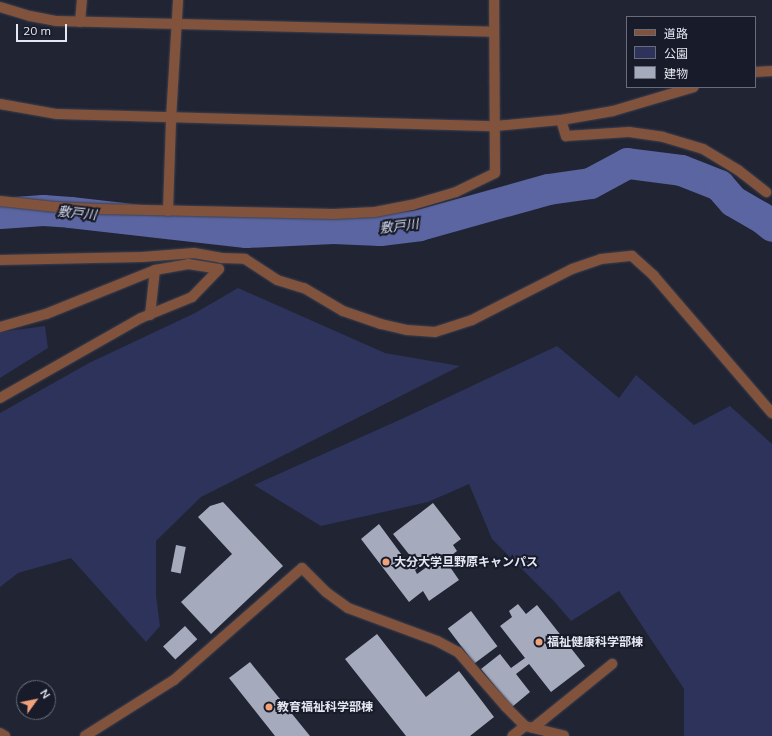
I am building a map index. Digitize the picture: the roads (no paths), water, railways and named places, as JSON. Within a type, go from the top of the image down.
[{"type":"street","points":[[80,22],[82,0]]},
{"type":"street","points":[[168,211],[171,119],[178,0]]},
{"type":"street","points":[[0,201],[56,207],[334,214],[375,212],[456,192],[495,173],[494,0]]},
{"type":"street","points":[[0,6],[30,16],[56,21],[494,32]]},
{"type":"street","points":[[756,72],[772,71]]},
{"type":"street","points":[[0,104],[57,114],[171,119],[495,126],[561,120],[613,111],[691,88]]},
{"type":"street","points":[[561,120],[566,136],[629,132],[663,137],[703,149],[738,170],[766,192]]},
{"type":"street","points":[[0,260],[142,257],[194,253],[222,258],[246,259],[277,280],[304,288],[343,311],[388,326],[407,330],[434,332],[472,320],[572,268],[601,259],[632,256],[654,276],[772,413]]},
{"type":"street","points":[[0,327],[53,312],[155,270],[188,264],[220,269],[192,297],[150,315],[0,398]]},
{"type":"street","points":[[150,315],[155,270]]},
{"type":"street","points":[[85,736],[174,680],[302,568],[326,592],[348,608],[437,641],[458,652],[506,708],[529,727],[564,736]]},
{"type":"street","points":[[512,736],[529,727],[612,664]]},
{"type":"street","points":[[0,733],[5,736]]},
{"type":"waterway","name":"敷戸川","points":[[0,213],[43,210],[70,212],[246,232],[333,228],[380,230],[419,225],[548,189],[590,183],[627,163],[681,170],[719,185],[733,201],[761,217],[772,226]]},
{"type":"place","name":"大分大学旦野原キャンパス","points":[[386,562]]},
{"type":"place","name":"福祉健康科学部棟","points":[[539,642]]},
{"type":"place","name":"教育福祉科学部棟","points":[[269,707]]}]
